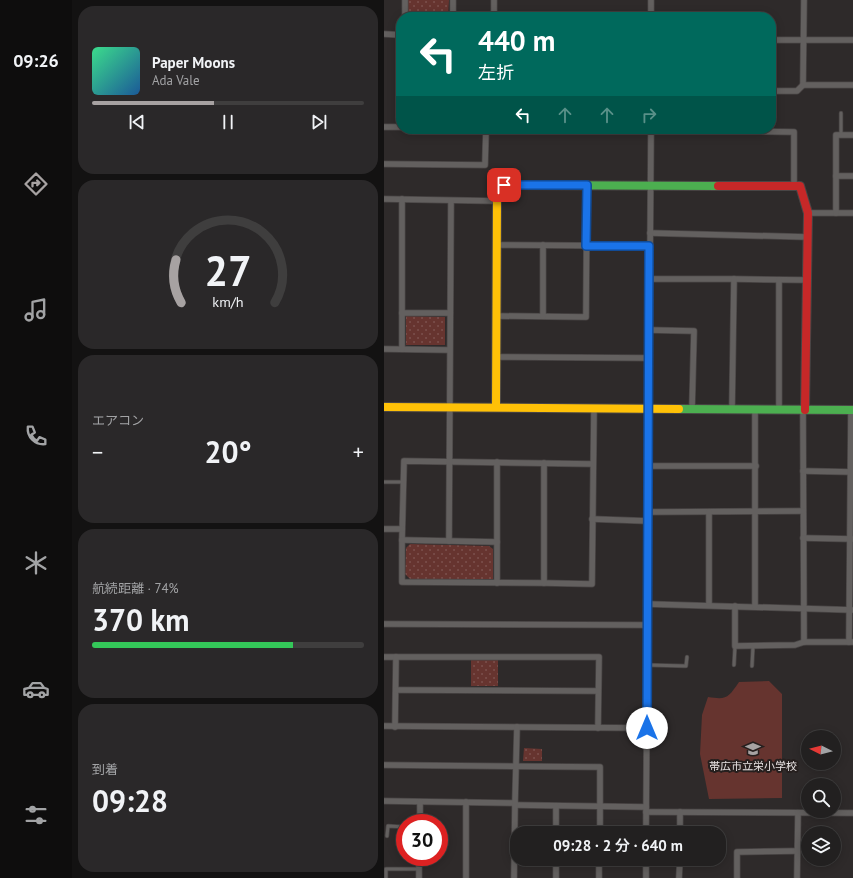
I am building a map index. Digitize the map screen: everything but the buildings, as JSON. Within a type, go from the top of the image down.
[{"type":"street","points":[[405,0],[405,12]]},
{"type":"street","points":[[453,0],[453,12]]},
{"type":"street","points":[[494,0],[494,12]]},
{"type":"street","points":[[651,0],[651,12]]},
{"type":"street","points":[[776,91],[796,92],[803,85],[804,0]]},
{"type":"street","points":[[384,34],[396,35]]},
{"type":"street","points":[[776,40],[853,40]]},
{"type":"street","points":[[803,85],[853,85]]},
{"type":"street","points":[[384,127],[396,127]]},
{"type":"street","points":[[776,132],[794,132],[794,186]]},
{"type":"street","points":[[384,164],[485,164],[486,134]]},
{"type":"street","points":[[646,826],[651,134]]},
{"type":"street","points":[[836,212],[836,135],[853,136]]},
{"type":"street","points":[[836,176],[853,176]]},
{"type":"street","points":[[496,407],[497,201],[498,190],[504,185],[800,186],[808,213],[803,471],[804,642]]},
{"type":"street","points":[[497,316],[586,316],[587,185]]},
{"type":"street","points":[[384,199],[497,201]]},
{"type":"street","points":[[402,199],[402,349]]},
{"type":"street","points":[[449,541],[451,201]]},
{"type":"street","points":[[808,213],[853,213]]},
{"type":"street","points":[[650,233],[807,237]]},
{"type":"street","points":[[497,245],[649,246]]},
{"type":"street","points":[[543,246],[543,316]]},
{"type":"street","points":[[650,279],[806,280]]},
{"type":"street","points":[[732,409],[734,279]]},
{"type":"street","points":[[779,409],[780,280]]},
{"type":"street","points":[[402,313],[450,313]]},
{"type":"street","points":[[649,330],[694,331],[692,409]]},
{"type":"street","points":[[384,349],[449,350]]},
{"type":"street","points":[[497,357],[649,358]]},
{"type":"street","points":[[384,407],[852,410],[851,642],[804,642],[795,645],[735,646],[735,606]]},
{"type":"street","points":[[593,464],[404,461],[402,582],[592,584],[594,408]]},
{"type":"street","points":[[755,409],[755,606]]},
{"type":"street","points":[[497,462],[497,583]]},
{"type":"street","points":[[544,463],[544,583]]},
{"type":"street","points":[[648,466],[756,466]]},
{"type":"street","points":[[803,471],[851,472]]},
{"type":"street","points":[[648,512],[803,511]]},
{"type":"street","points":[[709,512],[709,605]]},
{"type":"street","points":[[592,519],[648,521]]},
{"type":"street","points":[[384,528],[402,528]]},
{"type":"street","points":[[803,538],[851,539]]},
{"type":"street","points":[[402,540],[497,542]]},
{"type":"street","points":[[647,604],[851,610]]},
{"type":"street","points":[[384,624],[647,625]]},
{"type":"street","points":[[395,726],[396,656]]},
{"type":"street","points":[[384,657],[599,657],[598,728]]},
{"type":"street","points":[[396,690],[598,691]]},
{"type":"street","points":[[384,726],[647,728]]},
{"type":"street","points":[[514,878],[517,727]]},
{"type":"street","points":[[384,765],[600,767],[600,826]]},
{"type":"street","points":[[384,801],[600,806],[680,812],[853,813]]},
{"type":"street","points":[[420,802],[420,814]]},
{"type":"street","points":[[466,802],[466,878]]},
{"type":"street","points":[[556,806],[556,826]]},
{"type":"street","points":[[680,812],[680,826]]},
{"type":"street","points":[[797,878],[798,813]]},
{"type":"street","points":[[737,878],[737,852],[797,851]]},
{"type":"street","points":[[556,866],[556,878]]},
{"type":"street","points":[[599,866],[599,878]]},
{"type":"street","points":[[646,866],[646,878]]},
{"type":"street","points":[[680,866],[680,878]]},
{"type":"street","points":[[419,869],[419,878]]},
{"type":"lane","points":[[840,113],[841,135]]},
{"type":"lane","points":[[384,482],[404,482]]},
{"type":"lane","points":[[752,666],[753,645]]},
{"type":"lane","points":[[734,665],[735,646]]},
{"type":"lane","points":[[647,665],[686,666],[687,657]]},
{"type":"lane","points":[[387,836],[388,826],[396,826]]},
{"type":"lane","points":[[386,878],[386,869],[419,869]]},
{"type":"shaded area","points":[[408,0],[449,0],[448,12],[408,12]]},
{"type":"shaded area","points":[[406,316],[445,317],[445,345],[406,345]]},
{"type":"shaded area","points":[[410,544],[489,546],[493,549],[493,579],[410,579],[405,574],[406,548]]},
{"type":"shaded area","points":[[471,660],[498,660],[498,686],[471,686]]},
{"type":"shaded area","points":[[769,681],[782,694],[782,798],[709,799],[700,754],[702,715],[708,697],[726,697],[732,692],[739,682]]},
{"type":"shaded area","points":[[524,748],[542,749],[542,761],[523,761]]},
{"type":"traffic: fast","points":[[497,198],[497,190],[504,185],[718,186]]},
{"type":"traffic: fast","points":[[679,409],[853,410]]},
{"type":"traffic: slow","points":[[496,407],[497,198]]},
{"type":"traffic: slow","points":[[384,407],[679,409]]},
{"type":"traffic: jam","points":[[718,186],[800,186],[808,213],[805,410]]},
{"type":"place","name":"帯広市立栄小学校","points":[[753,749]]},
{"type":"route","points":[[504,185],[587,185],[586,246],[649,246],[647,728]]}]
